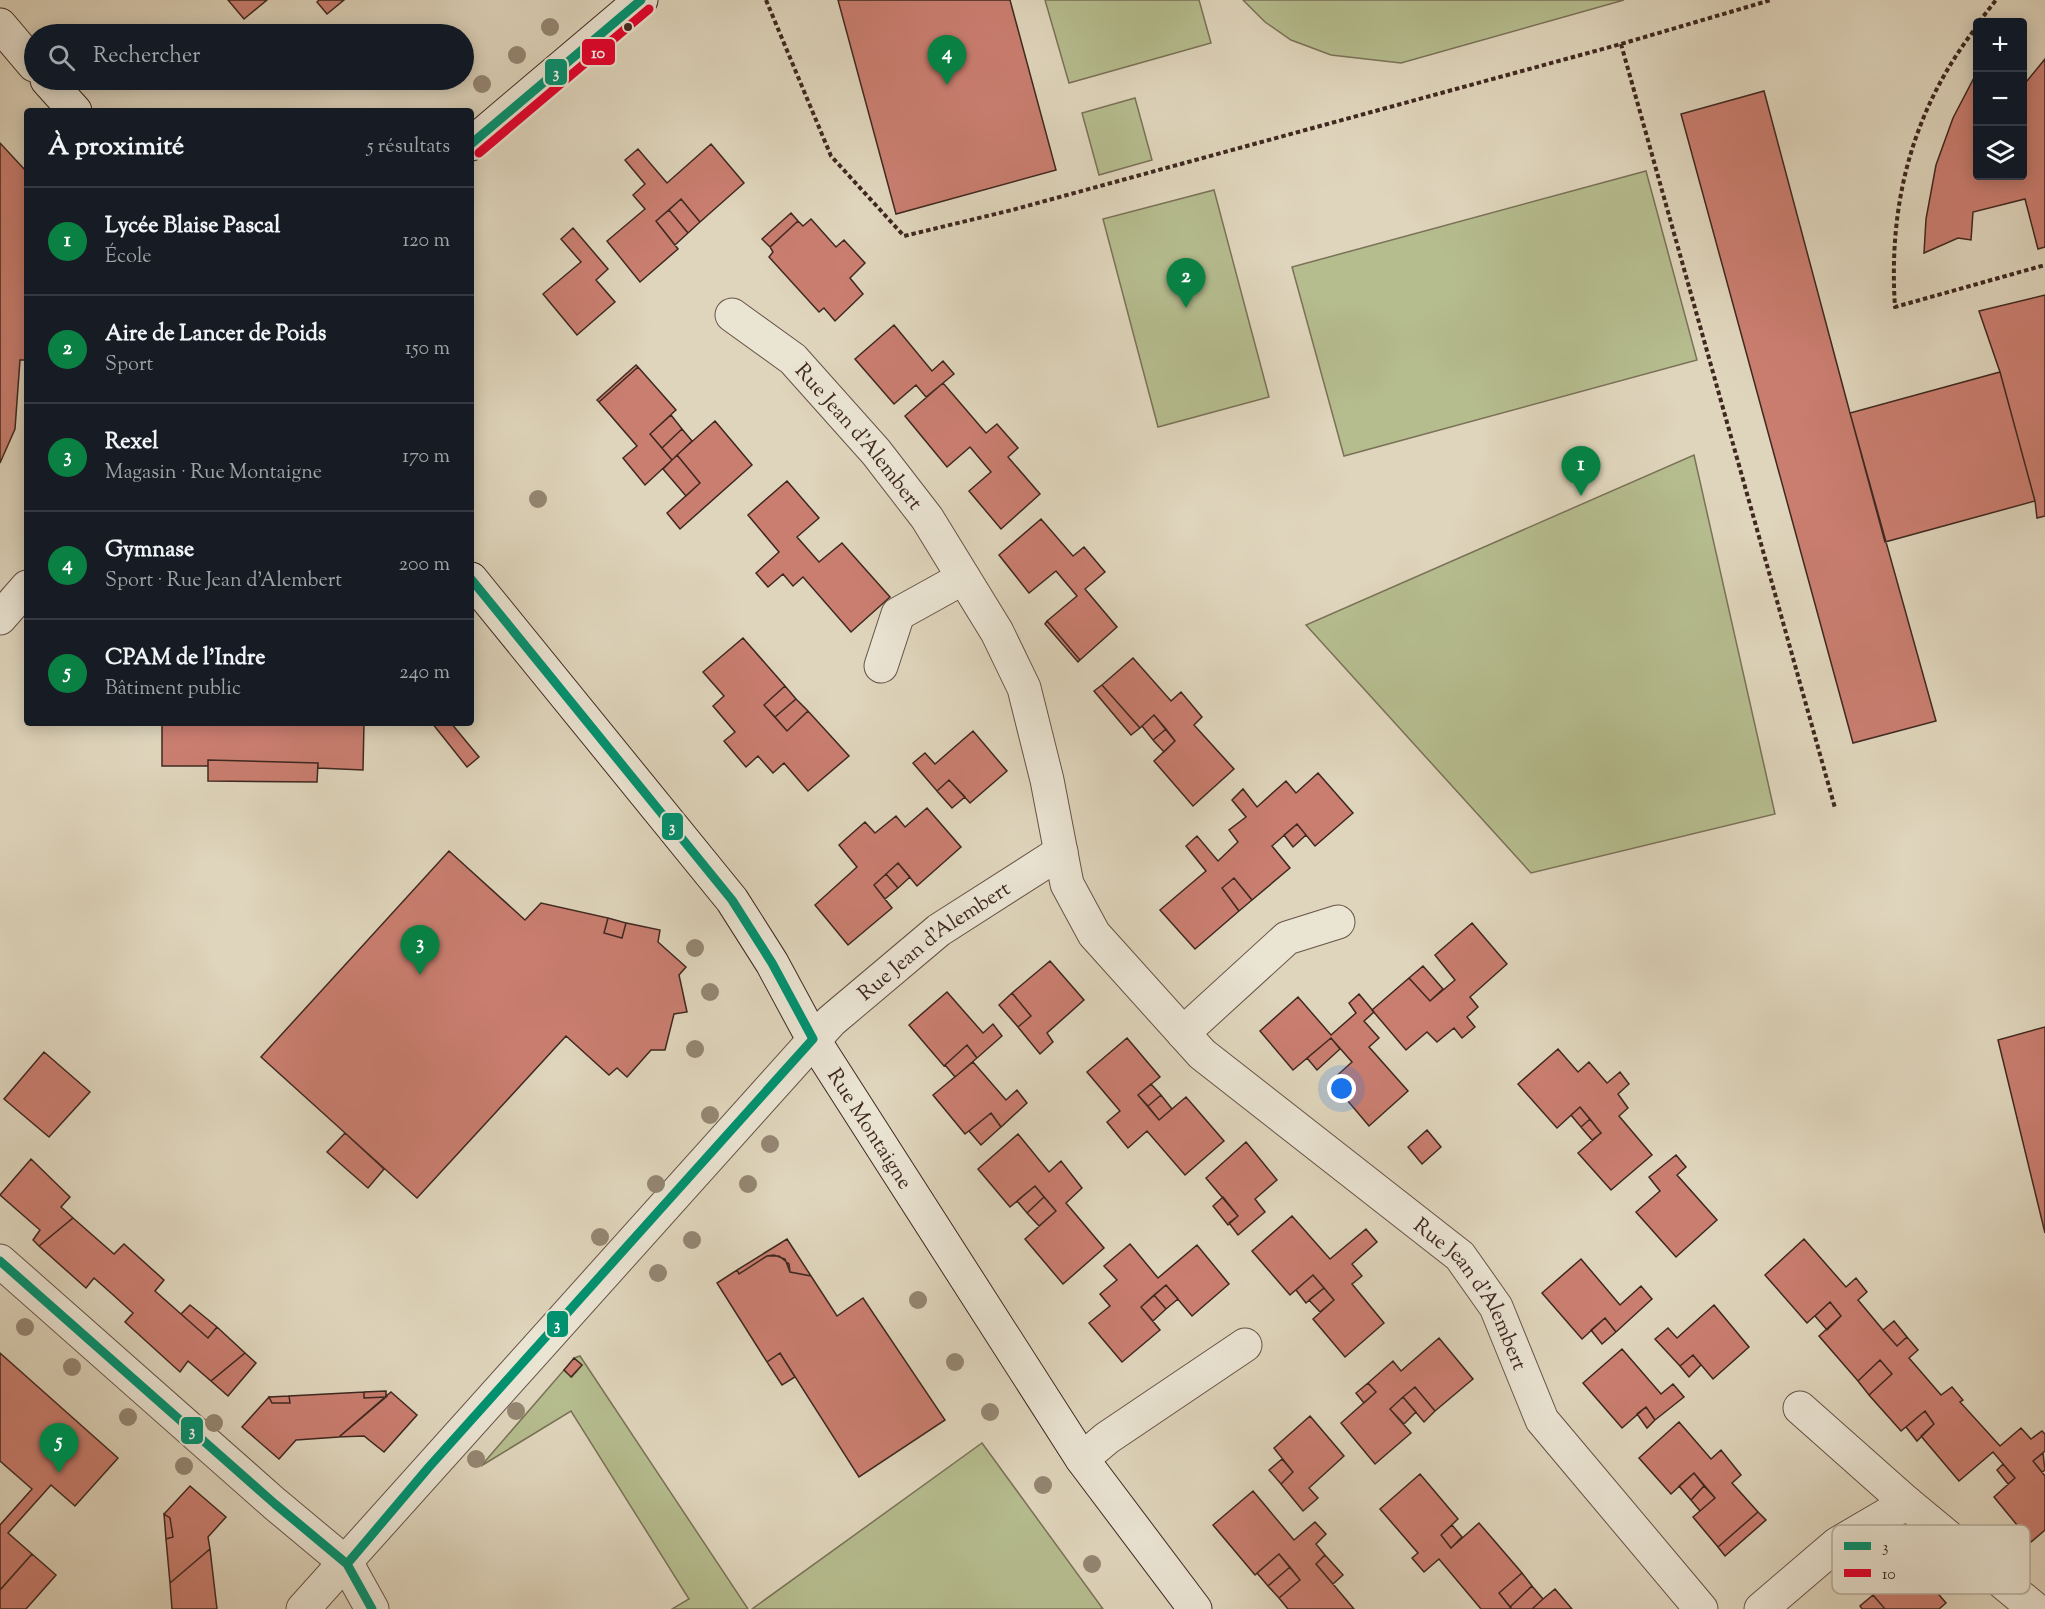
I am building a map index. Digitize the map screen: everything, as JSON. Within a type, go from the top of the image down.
[{"type":"street","points":[[474,141],[641,0]]},
{"type":"street","points":[[0,25],[24,53]]},
{"type":"street","points":[[56,90],[72,108]]},
{"type":"street","name":"Rue Jean d'Alembert","points":[[732,315],[793,359],[876,452],[927,518],[997,632],[1024,688],[1067,884],[1094,934],[1202,1054],[1460,1256],[1496,1307],[1542,1420],[1701,1609]]},
{"type":"street","points":[[881,666],[898,614],[963,579]]},
{"type":"street","name":"Rue Montaigne","points":[[474,583],[732,900],[772,963],[813,1039],[1082,1459],[1195,1609]]},
{"type":"street","points":[[0,618],[24,590]]},
{"type":"street","name":"Rue Jean d'Alembert","points":[[303,1609],[347,1564],[422,1475],[813,1039],[939,930],[1061,852]]},
{"type":"street","points":[[1183,1033],[1287,938],[1338,922]]},
{"type":"street","points":[[0,1261],[275,1504],[347,1564],[372,1609]]},
{"type":"street","points":[[1082,1459],[1107,1438],[1245,1345]]},
{"type":"street","points":[[1800,1408],[1934,1525]]},
{"type":"street","points":[[1869,1525],[1907,1503]]},
{"type":"street","points":[[1761,1609],[1832,1548]]},
{"type":"street","points":[[2017,1594],[2035,1609]]},
{"type":"path","points":[[765,0],[831,156],[904,236],[1012,210],[1621,44],[1771,0]]},
{"type":"path","points":[[1982,18],[1996,0]]},
{"type":"path","points":[[1973,31],[1935,87],[1904,177],[1895,227],[1892,268],[1895,307],[2045,265]]},
{"type":"path","points":[[1621,44],[1835,808]]},
{"type":"green space","points":[[1045,0],[1199,0],[1211,43],[1069,83]]},
{"type":"green space","points":[[1243,0],[1624,0],[1401,63],[1331,55],[1291,40],[1265,22]]},
{"type":"green space","points":[[1135,98],[1152,160],[1099,175],[1082,113]]},
{"type":"green space","points":[[1646,171],[1697,360],[1344,456],[1292,267]]},
{"type":"green space","points":[[1214,190],[1269,397],[1158,427],[1103,219]]},
{"type":"green space","points":[[1694,455],[1775,814],[1531,873],[1306,625]]},
{"type":"green space","points":[[580,1356],[748,1609],[672,1609],[689,1599],[571,1411],[481,1466],[564,1370],[572,1377],[582,1365],[574,1358]]},
{"type":"green space","points":[[982,1443],[1103,1609],[752,1609]]},
{"type":"building","points":[[228,0],[267,0],[244,19]]},
{"type":"building","points":[[319,0],[344,0],[327,14],[317,2]]},
{"type":"building","points":[[838,0],[1010,0],[1056,170],[896,214]]},
{"type":"building","points":[[2045,59],[2045,247],[2038,249],[2025,199],[1973,212],[1971,240],[1958,238],[1924,253],[1926,219],[1936,165],[1953,118],[1973,80],[1973,180],[2027,180],[2027,81]]},
{"type":"building","points":[[1764,91],[1850,413],[1936,721],[1853,743],[1681,114]]},
{"type":"building","points":[[0,143],[24,169],[24,360],[20,360],[15,429],[0,463]]},
{"type":"building","points":[[711,144],[744,183],[700,222],[681,199],[656,221],[678,249],[640,282],[607,241],[645,209],[633,195],[645,184],[625,160],[638,149],[667,183]]},
{"type":"building","points":[[681,199],[700,222],[688,233],[669,210]]},
{"type":"building","points":[[669,210],[688,233],[675,245],[656,221]]},
{"type":"building","points":[[791,213],[798,221],[770,247],[762,239]]},
{"type":"building","points":[[811,219],[836,247],[844,240],[865,263],[850,278],[863,294],[835,321],[824,308],[819,312],[769,257],[773,252],[770,247],[798,221],[803,226]]},
{"type":"building","points":[[573,228],[608,269],[596,280],[615,302],[577,335],[543,294],[581,262],[561,239]]},
{"type":"building","points":[[2045,295],[2045,516],[2037,518],[2035,501],[2000,372],[1979,311]]},
{"type":"building","points":[[894,325],[932,371],[943,361],[954,374],[926,397],[916,385],[894,404],[855,359]]},
{"type":"building","points":[[636,365],[638,367],[599,402],[597,400]]},
{"type":"building","points":[[638,367],[676,410],[650,434],[672,460],[645,485],[623,458],[637,446],[599,402]]},
{"type":"building","points":[[2000,372],[2035,501],[1885,542],[1850,413]]},
{"type":"building","points":[[943,383],[986,433],[997,424],[1018,448],[1008,457],[1040,494],[1001,529],[969,491],[991,472],[970,447],[947,467],[905,416]]},
{"type":"building","points":[[671,415],[682,429],[662,448],[650,434]]},
{"type":"building","points":[[715,421],[752,465],[680,529],[667,513],[700,483],[677,455]]},
{"type":"building","points":[[682,429],[692,441],[672,460],[662,448]]},
{"type":"building","points":[[677,455],[700,483],[686,496],[663,469]]},
{"type":"building","points":[[787,481],[819,518],[797,537],[819,562],[842,543],[890,597],[851,632],[803,577],[793,586],[783,574],[768,587],[756,573],[779,552],[748,515]]},
{"type":"building","points":[[1041,519],[1073,556],[1084,547],[1105,572],[1085,589],[1117,627],[1080,660],[1047,621],[1077,596],[1056,571],[1029,593],[999,555]]},
{"type":"building","points":[[1047,621],[1080,660],[1078,662],[1045,624]]},
{"type":"building","points":[[743,638],[785,686],[764,705],[787,731],[808,711],[849,756],[808,791],[784,763],[773,773],[758,756],[746,767],[724,741],[735,732],[713,706],[724,696],[703,672]]},
{"type":"building","points":[[1133,658],[1171,701],[1181,692],[1202,717],[1194,725],[1234,769],[1193,806],[1154,761],[1175,741],[1154,715],[1140,728],[1102,685]]},
{"type":"building","points":[[1102,685],[1140,728],[1131,735],[1094,691]]},
{"type":"building","points":[[785,686],[796,699],[775,717],[764,705]]},
{"type":"building","points":[[796,699],[808,711],[787,731],[775,717]]},
{"type":"building","points":[[1154,715],[1166,729],[1153,740],[1142,726]]},
{"type":"building","points":[[162,726],[364,726],[363,770],[318,768],[318,763],[208,760],[208,766],[162,766]]},
{"type":"building","points":[[434,726],[453,726],[479,757],[467,767]]},
{"type":"building","points":[[1166,729],[1175,741],[1164,752],[1153,740]]},
{"type":"building","points":[[973,731],[1007,771],[970,803],[949,780],[937,791],[913,763],[925,753],[935,764]]},
{"type":"building","points":[[208,760],[318,763],[317,782],[208,781]]},
{"type":"building","points":[[1318,773],[1353,813],[1315,846],[1297,824],[1272,846],[1290,868],[1252,900],[1234,878],[1222,888],[1239,911],[1195,949],[1160,910],[1206,871],[1186,846],[1197,836],[1218,861],[1238,842],[1229,830],[1246,817],[1232,800],[1243,789],[1257,807],[1286,781],[1296,793]]},
{"type":"building","points":[[949,780],[965,797],[952,808],[937,791]]},
{"type":"building","points":[[927,808],[961,847],[917,886],[898,863],[874,885],[892,908],[848,945],[815,905],[857,867],[839,845],[865,822],[875,833],[896,816],[905,827]]},
{"type":"building","points":[[1297,824],[1306,835],[1293,847],[1284,835]]},
{"type":"building","points":[[449,851],[525,920],[541,903],[608,918],[604,933],[622,938],[626,923],[660,930],[658,942],[686,967],[679,975],[687,1012],[674,1014],[665,1050],[651,1050],[627,1077],[617,1068],[609,1075],[566,1036],[417,1198],[261,1057]]},
{"type":"building","points":[[898,863],[910,877],[898,888],[886,874]]},
{"type":"building","points":[[886,874],[898,888],[885,899],[874,885]]},
{"type":"building","points":[[1234,878],[1252,900],[1239,911],[1222,888]]},
{"type":"building","points":[[608,918],[626,923],[622,938],[604,933]]},
{"type":"building","points":[[1472,923],[1507,964],[1470,997],[1478,1007],[1467,1017],[1475,1027],[1462,1038],[1454,1028],[1437,1042],[1427,1032],[1406,1050],[1372,1010],[1409,978],[1430,1001],[1455,980],[1435,955]]},
{"type":"building","points":[[1050,961],[1084,1000],[1047,1033],[1053,1042],[1040,1054],[1018,1027],[1031,1016],[1012,993]]},
{"type":"building","points":[[1423,966],[1443,989],[1430,1001],[1409,978]]},
{"type":"building","points":[[947,992],[983,1033],[993,1024],[1002,1036],[977,1058],[967,1045],[944,1066],[909,1025]]},
{"type":"building","points":[[1012,993],[1031,1016],[1018,1027],[999,1005]]},
{"type":"building","points":[[1359,994],[1374,1012],[1364,1021],[1379,1038],[1369,1047],[1408,1091],[1369,1126],[1331,1081],[1352,1062],[1331,1038],[1293,1070],[1260,1031],[1298,997],[1331,1035],[1356,1013],[1349,1003]]},
{"type":"building","points":[[2045,1027],[2045,1233],[1998,1040]]},
{"type":"building","points":[[1127,1038],[1160,1077],[1138,1095],[1159,1120],[1186,1097],[1224,1141],[1185,1175],[1147,1131],[1128,1148],[1107,1122],[1120,1111],[1087,1072]]},
{"type":"building","points":[[1331,1038],[1340,1049],[1317,1070],[1307,1058]]},
{"type":"building","points":[[967,1045],[977,1058],[955,1077],[945,1065]]},
{"type":"building","points":[[1558,1049],[1578,1072],[1589,1062],[1607,1083],[1620,1072],[1629,1084],[1618,1094],[1628,1108],[1619,1116],[1652,1155],[1611,1190],[1578,1153],[1601,1133],[1580,1107],[1557,1128],[1518,1084]]},
{"type":"building","points":[[44,1052],[90,1092],[49,1137],[4,1099]]},
{"type":"building","points":[[973,1062],[1006,1100],[1017,1090],[1027,1103],[1001,1127],[991,1113],[965,1134],[933,1095]]},
{"type":"building","points":[[1151,1084],[1161,1095],[1148,1106],[1138,1095]]},
{"type":"building","points":[[1161,1095],[1172,1109],[1159,1120],[1148,1106]]},
{"type":"building","points":[[1580,1107],[1590,1119],[1581,1127],[1571,1115]]},
{"type":"building","points":[[991,1113],[1001,1127],[981,1145],[969,1131]]},
{"type":"building","points":[[1590,1119],[1601,1133],[1592,1140],[1581,1127]]},
{"type":"building","points":[[1427,1130],[1441,1147],[1422,1164],[1408,1147]]},
{"type":"building","points":[[345,1133],[384,1169],[368,1188],[327,1152]]},
{"type":"building","points":[[1018,1134],[1049,1172],[1061,1161],[1082,1188],[1066,1203],[1104,1248],[1063,1284],[1025,1239],[1056,1211],[1035,1186],[1010,1207],[978,1169]]},
{"type":"building","points":[[1246,1142],[1277,1180],[1255,1199],[1265,1212],[1238,1235],[1229,1223],[1238,1216],[1206,1178]]},
{"type":"building","points":[[1676,1155],[1686,1167],[1677,1175],[1717,1220],[1676,1257],[1636,1212],[1660,1191],[1649,1177]]},
{"type":"building","points":[[31,1159],[70,1197],[61,1207],[73,1218],[39,1246],[33,1240],[40,1230],[0,1195]]},
{"type":"building","points":[[1035,1186],[1044,1197],[1027,1213],[1017,1201]]},
{"type":"building","points":[[1044,1197],[1056,1211],[1039,1226],[1027,1213]]},
{"type":"building","points":[[1223,1197],[1238,1216],[1228,1225],[1213,1206]]},
{"type":"building","points":[[1292,1216],[1330,1259],[1366,1229],[1377,1242],[1352,1264],[1362,1276],[1352,1284],[1384,1323],[1345,1357],[1313,1319],[1334,1300],[1313,1275],[1290,1295],[1252,1251]]},
{"type":"building","points":[[73,1218],[114,1254],[124,1244],[164,1280],[155,1291],[208,1338],[217,1327],[245,1353],[211,1381],[188,1361],[180,1372],[125,1322],[133,1313],[111,1293],[94,1278],[86,1288],[39,1246]]},
{"type":"building","points":[[787,1239],[811,1276],[790,1272],[785,1259],[774,1255],[767,1256],[739,1274],[737,1270]]},
{"type":"building","points":[[1804,1239],[1846,1287],[1856,1278],[1867,1292],[1858,1300],[1883,1330],[1897,1346],[1907,1337],[1918,1350],[1909,1358],[1941,1395],[1952,1387],[1963,1400],[1960,1402],[2000,1446],[2021,1428],[2031,1439],[2042,1431],[2045,1434],[2045,1451],[2033,1461],[2045,1476],[2045,1530],[2031,1542],[2030,1525],[2017,1525],[1994,1497],[2015,1478],[1993,1452],[1959,1481],[1921,1436],[1934,1424],[1925,1411],[1901,1431],[1869,1395],[1892,1374],[1880,1360],[1858,1381],[1819,1336],[1841,1316],[1830,1302],[1807,1323],[1765,1275]]},
{"type":"building","points":[[1130,1244],[1158,1278],[1197,1245],[1229,1284],[1192,1316],[1166,1285],[1141,1307],[1160,1330],[1122,1362],[1089,1323],[1110,1306],[1100,1294],[1117,1280],[1104,1266]]},
{"type":"building","points":[[767,1256],[779,1256],[789,1264],[790,1272],[811,1276],[837,1316],[863,1298],[945,1420],[859,1477],[780,1353],[767,1362],[717,1283],[737,1270],[739,1274]]},
{"type":"building","points":[[1581,1259],[1620,1305],[1641,1286],[1652,1299],[1616,1332],[1605,1318],[1582,1339],[1542,1293]]},
{"type":"building","points":[[1313,1275],[1324,1288],[1306,1303],[1296,1290]]},
{"type":"building","points":[[1166,1285],[1178,1299],[1166,1309],[1154,1295]]},
{"type":"building","points":[[1324,1288],[1334,1300],[1320,1312],[1309,1300]]},
{"type":"building","points":[[1154,1295],[1166,1309],[1153,1321],[1141,1307]]},
{"type":"building","points":[[1830,1302],[1841,1316],[1827,1330],[1815,1316]]},
{"type":"building","points":[[190,1305],[217,1327],[208,1338],[181,1314]]},
{"type":"building","points":[[1714,1305],[1749,1347],[1713,1379],[1693,1355],[1680,1366],[1655,1339],[1668,1328],[1677,1338]]},
{"type":"building","points":[[1605,1318],[1616,1332],[1602,1344],[1591,1330]]},
{"type":"building","points":[[1894,1321],[1907,1337],[1897,1346],[1883,1330]]},
{"type":"building","points":[[1439,1338],[1473,1379],[1435,1411],[1415,1387],[1403,1397],[1390,1409],[1411,1433],[1375,1464],[1341,1423],[1376,1392],[1368,1383],[1393,1361],[1401,1371]]},
{"type":"building","points":[[1622,1349],[1661,1394],[1673,1384],[1684,1397],[1655,1420],[1646,1407],[1622,1428],[1583,1383]]},
{"type":"building","points":[[0,1353],[118,1458],[75,1506],[51,1485],[8,1533],[32,1554],[0,1590],[0,1525],[32,1489],[0,1461]]},
{"type":"building","points":[[245,1353],[256,1363],[228,1396],[211,1381]]},
{"type":"building","points":[[780,1353],[795,1377],[782,1385],[767,1362]]},
{"type":"building","points":[[1693,1355],[1701,1365],[1689,1377],[1680,1366]]},
{"type":"building","points":[[574,1358],[582,1365],[571,1377],[564,1370]]},
{"type":"building","points":[[1880,1360],[1892,1374],[1869,1395],[1858,1381]]},
{"type":"building","points":[[1368,1383],[1376,1392],[1364,1403],[1356,1393]]},
{"type":"building","points":[[1415,1387],[1435,1411],[1424,1422],[1403,1397]]},
{"type":"building","points":[[386,1391],[386,1397],[364,1398],[364,1392]]},
{"type":"building","points":[[364,1392],[364,1398],[386,1397],[339,1437],[296,1440],[279,1459],[242,1427],[269,1397],[272,1403],[290,1403],[289,1396]]},
{"type":"building","points":[[391,1392],[417,1415],[384,1452],[364,1436],[339,1437]]},
{"type":"building","points":[[289,1396],[290,1403],[272,1403],[269,1397]]},
{"type":"building","points":[[1403,1397],[1416,1412],[1404,1424],[1390,1409]]},
{"type":"building","points":[[1646,1407],[1655,1420],[1647,1428],[1637,1414]]},
{"type":"building","points":[[1925,1411],[1934,1424],[1917,1441],[1906,1427]]},
{"type":"building","points":[[1310,1416],[1344,1456],[1309,1488],[1318,1498],[1303,1511],[1281,1484],[1293,1472],[1274,1448]]},
{"type":"building","points":[[1679,1422],[1711,1459],[1721,1450],[1741,1475],[1732,1483],[1758,1512],[1718,1547],[1693,1517],[1715,1498],[1694,1473],[1671,1494],[1639,1458]]},
{"type":"building","points":[[2043,1453],[2045,1470],[2042,1472],[2033,1461]]},
{"type":"building","points":[[1282,1459],[1293,1472],[1281,1484],[1269,1470]]},
{"type":"building","points":[[2003,1464],[2015,1478],[2008,1484],[1997,1470]]},
{"type":"building","points":[[1694,1473],[1704,1486],[1691,1500],[1679,1486]]},
{"type":"building","points":[[1420,1474],[1458,1519],[1441,1535],[1451,1548],[1479,1523],[1522,1573],[1499,1593],[1512,1609],[1481,1609],[1439,1559],[1424,1572],[1412,1558],[1418,1553],[1380,1509]]},
{"type":"building","points":[[190,1486],[226,1517],[208,1537],[210,1549],[170,1583],[166,1539],[173,1537],[170,1518],[164,1514]]},
{"type":"building","points":[[1704,1486],[1715,1498],[1700,1511],[1691,1500]]},
{"type":"building","points":[[1253,1491],[1294,1540],[1315,1522],[1326,1534],[1316,1544],[1325,1555],[1316,1564],[1354,1609],[1288,1609],[1279,1598],[1300,1580],[1279,1554],[1255,1575],[1213,1525]]},
{"type":"building","points":[[1758,1512],[1766,1520],[1725,1556],[1718,1547]]},
{"type":"building","points":[[164,1514],[170,1518],[173,1537],[166,1539]]},
{"type":"building","points":[[1452,1525],[1462,1537],[1451,1548],[1441,1535]]},
{"type":"building","points":[[210,1549],[217,1609],[172,1609],[170,1583]]},
{"type":"building","points":[[32,1554],[56,1575],[26,1609],[0,1609],[0,1590]]},
{"type":"building","points":[[1279,1554],[1290,1567],[1268,1586],[1257,1573]]},
{"type":"building","points":[[1325,1555],[1343,1575],[1333,1584],[1316,1564]]},
{"type":"building","points":[[1290,1567],[1300,1580],[1279,1598],[1268,1586]]},
{"type":"building","points":[[1522,1573],[1532,1586],[1510,1607],[1499,1593]]},
{"type":"building","points":[[1532,1586],[1543,1599],[1532,1609],[1512,1609],[1510,1607]]},
{"type":"building","points":[[1555,1589],[1572,1609],[1532,1609],[1543,1599]]},
{"type":"building","points":[[1938,1594],[1946,1603],[1939,1609],[1885,1609],[1873,1595]]},
{"type":"building","points":[[1873,1595],[1885,1609],[1862,1609],[1860,1606]]},
{"type":"transit line","name":"3","points":[[474,141],[641,0]]},
{"type":"transit line","name":"10","points":[[479,153],[649,9]]},
{"type":"transit line","name":"3","points":[[347,1564],[429,1467],[813,1039],[772,963],[732,900],[474,583]]},
{"type":"transit line","name":"3","points":[[0,1261],[275,1504],[347,1564],[372,1609]]},
{"type":"place","name":"Gymnase","points":[[947,85]]},
{"type":"place","name":"Aire de Lancer de Poids","points":[[1186,308]]},
{"type":"place","name":"Lycée Blaise Pascal","points":[[1581,496]]},
{"type":"place","name":"Rexel","points":[[420,975]]},
{"type":"place","name":"CPAM de l'Indre","points":[[59,1473]]}]
